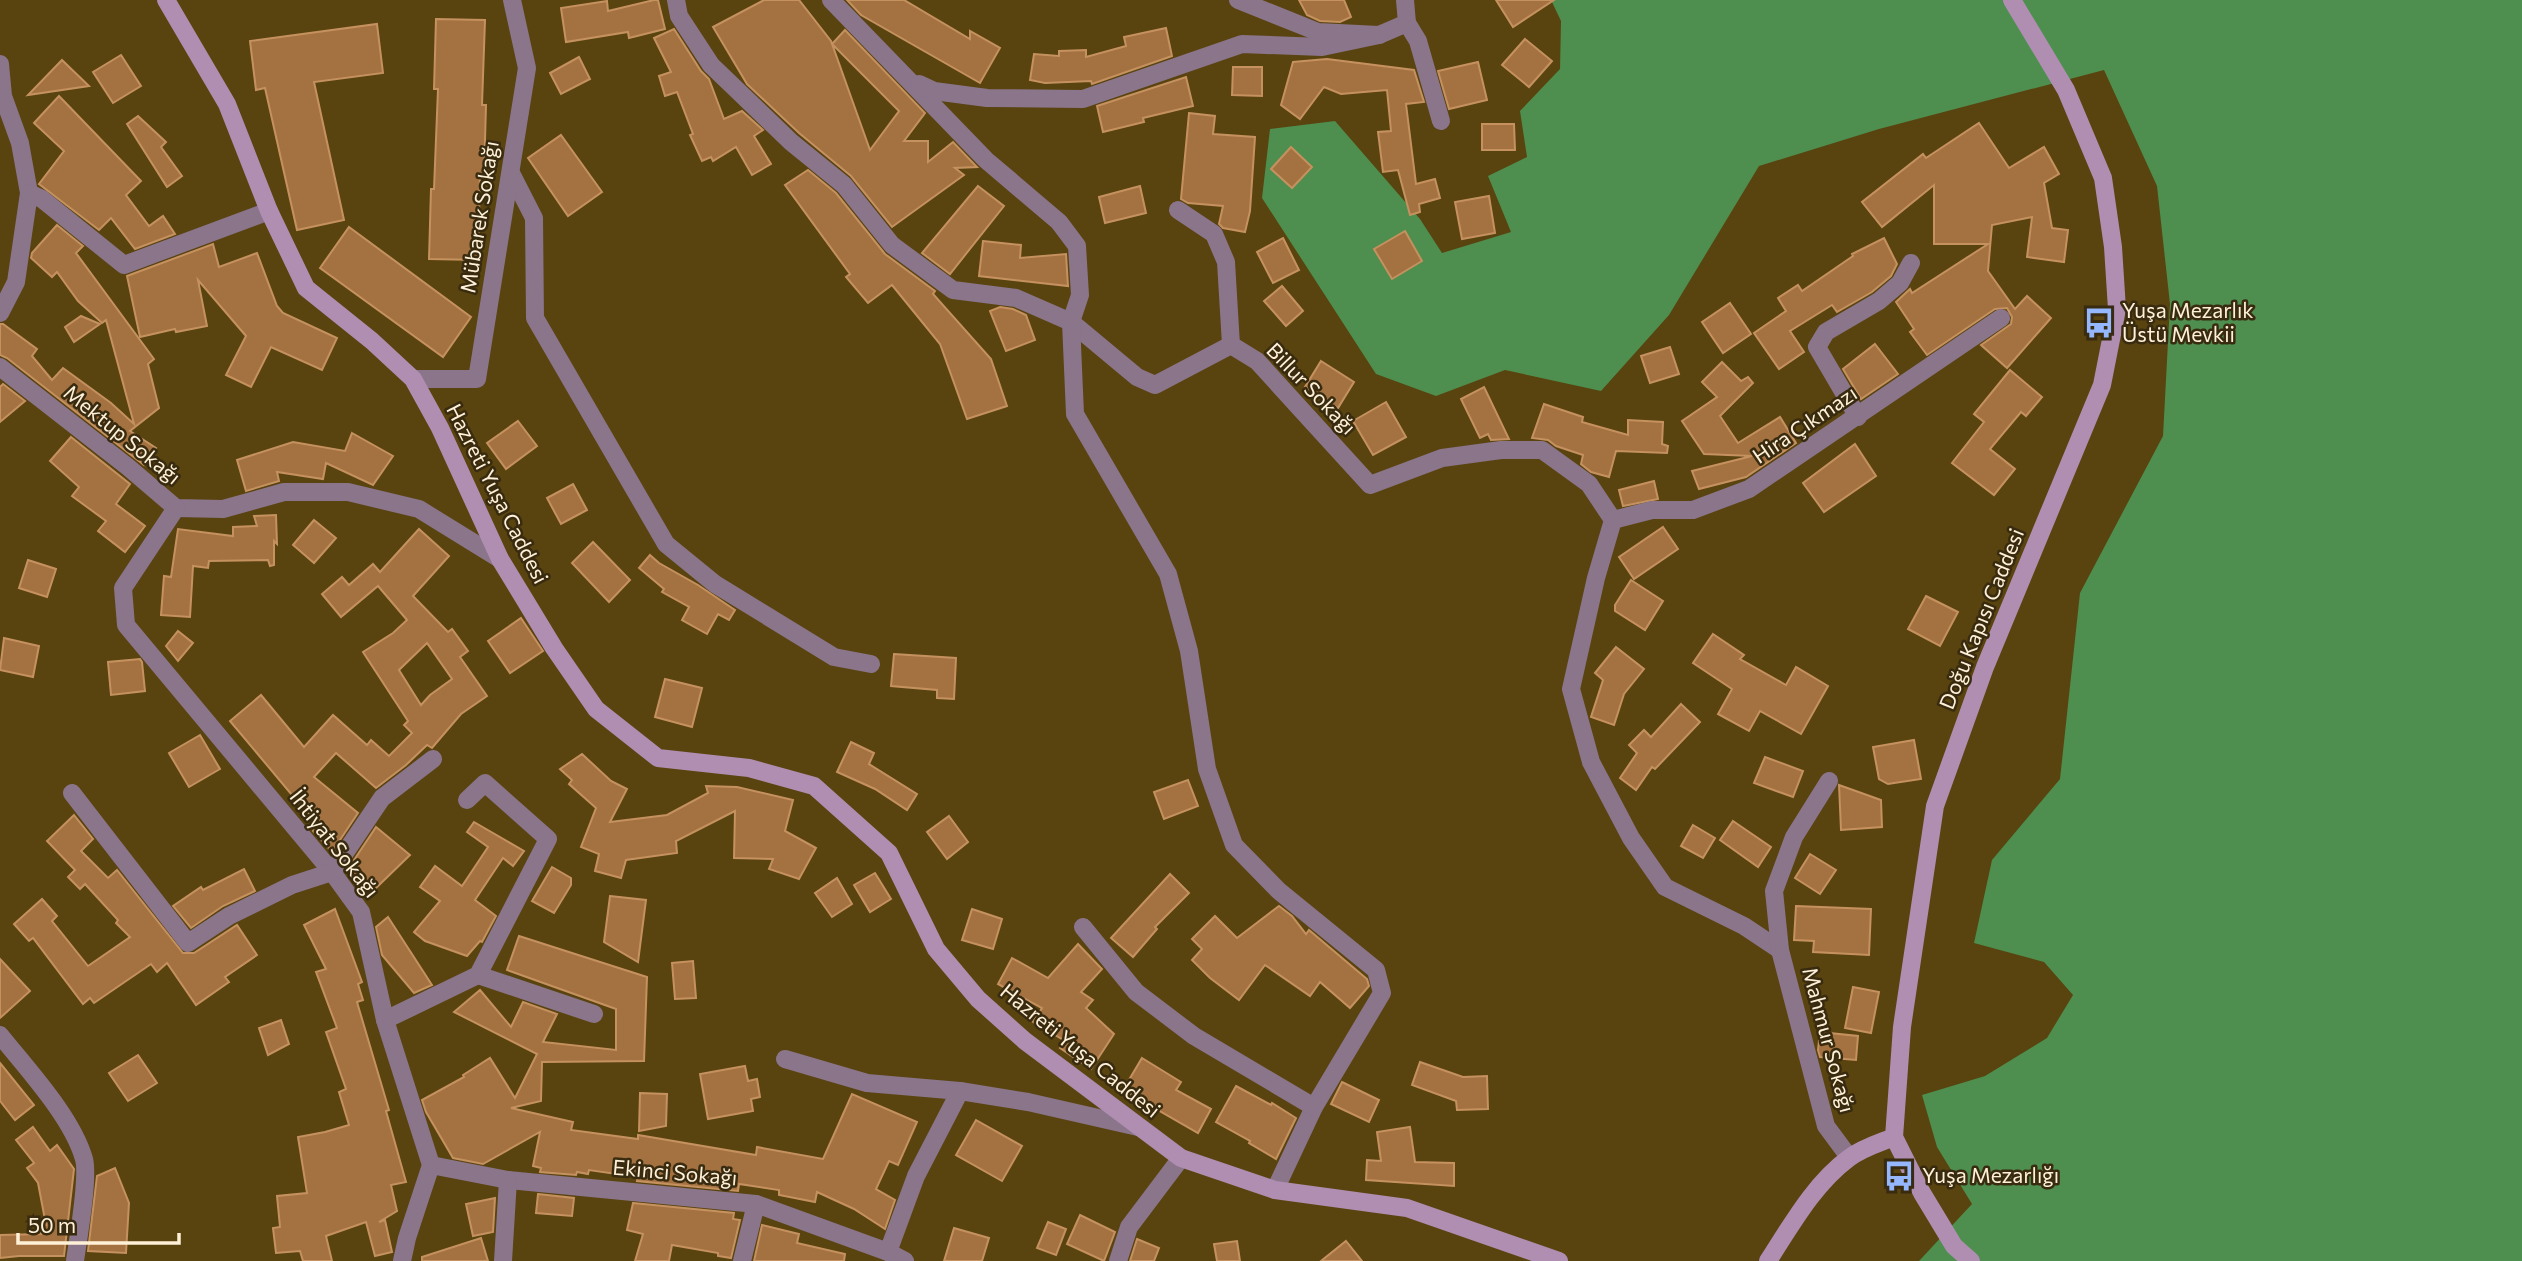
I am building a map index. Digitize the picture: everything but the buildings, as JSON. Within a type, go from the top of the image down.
[{"type":"street","name":"Hazreti Yuşa Caddesi","points":[[166,0],[227,104],[269,211],[306,288],[372,341],[413,379],[440,428],[500,559],[554,648],[596,709],[658,758],[749,768],[814,786],[889,853],[936,948],[978,999],[1025,1041],[1181,1158],[1275,1190],[1407,1208],[1559,1261]]},
{"type":"street","name":"Mübarek Sokağı","points":[[413,379],[477,379],[527,68],[512,0]]},
{"type":"street","points":[[676,0],[678,16],[711,65],[791,142],[844,185],[892,245],[953,290],[1016,298],[1071,322],[1137,377],[1155,385],[1231,345],[1226,262],[1214,234],[1178,210]]},
{"type":"street","points":[[831,0],[986,160],[1059,222],[1077,246],[1080,295],[1071,322],[1075,414],[1168,575],[1189,651],[1207,769],[1234,845],[1279,891],[1376,970],[1382,993],[1314,1107],[1275,1190]]},
{"type":"street","points":[[1238,0],[1318,32],[1379,35]]},
{"type":"street","points":[[1405,0],[1407,23],[1418,41],[1441,121]]},
{"type":"street","name":"Doğu Kapısı Caddesi","points":[[1894,1137],[1902,1027],[1935,806],[1985,667],[2102,385],[2117,309],[2113,247],[2103,178],[2066,90],[2012,0]]},
{"type":"street","points":[[911,81],[933,91],[987,98],[1083,99],[1242,44],[1322,47],[1379,35],[1407,23]]},
{"type":"street","points":[[0,64],[4,96],[20,144],[29,193],[16,282],[0,313]]},
{"type":"street","points":[[511,173],[534,218],[535,318],[666,544],[715,584],[834,657],[871,664]]},
{"type":"street","points":[[29,193],[42,199],[124,265],[269,211]]},
{"type":"street","points":[[1858,417],[1817,347],[1826,332],[1879,301],[1900,284],[1911,263]]},
{"type":"street","name":"Hira Çıkmazı","points":[[1613,520],[1652,510],[1693,510],[1749,489],[2001,318]]},
{"type":"street","name":"Billur Sokağı","points":[[1231,345],[1257,361],[1370,485],[1441,458],[1500,450],[1542,450],[1590,484],[1613,520]]},
{"type":"street","name":"Mektup Sokağı","points":[[0,368],[128,467],[176,508],[223,509],[284,492],[348,492],[419,509],[500,559]]},
{"type":"street","name":"İhtiyat Sokağı","points":[[176,508],[123,588],[126,625],[332,873],[361,912],[385,1020],[431,1165]]},
{"type":"street","name":"Mahmur Sokağı","points":[[1613,520],[1596,578],[1571,689],[1591,762],[1631,838],[1665,887],[1744,926],[1780,950],[1826,1126],[1849,1157]]},
{"type":"street","points":[[72,793],[188,943],[240,911],[292,885],[332,873],[382,798],[433,759]]},
{"type":"street","points":[[1780,950],[1774,891],[1794,837],[1829,781]]},
{"type":"street","points":[[385,1020],[478,975],[548,839],[485,783],[467,800]]},
{"type":"street","points":[[1083,927],[1136,992],[1194,1036],[1314,1107]]},
{"type":"street","points":[[478,975],[594,1014]]},
{"type":"street","points":[[0,1035],[62,1113],[85,1161],[75,1261]]},
{"type":"street","points":[[785,1059],[867,1083],[960,1091],[1028,1102],[1138,1127]]},
{"type":"street","points":[[888,1252],[916,1176],[960,1091]]},
{"type":"street","points":[[1768,1261],[1805,1202],[1849,1157],[1894,1137],[1922,1193],[1954,1246],[1971,1261]]},
{"type":"street","points":[[1118,1261],[1129,1227],[1181,1158]]},
{"type":"street","points":[[402,1261],[431,1165]]},
{"type":"street","name":"Ekinci Sokağı","points":[[431,1165],[508,1180],[757,1203],[888,1252],[905,1261]]},
{"type":"street","points":[[503,1261],[508,1180]]},
{"type":"street","points":[[742,1261],[757,1203]]},
{"type":"green space","points":[[1551,0],[2522,0],[2522,1261],[1919,1261],[1972,1204],[1937,1147],[1922,1095],[1985,1076],[2047,1038],[2073,995],[2044,962],[1974,943],[1992,860],[2060,779],[2080,593],[2163,436],[2170,304],[2157,186],[2104,70],[1879,129],[1759,166],[1669,315],[1601,391],[1505,370],[1436,396],[1376,374],[1262,198],[1270,129],[1335,121],[1420,219],[1442,253],[1511,232],[1488,176],[1527,157],[1520,111],[1560,69],[1561,21]]},
{"type":"place","name":"Yuşa Mezarlık Üstü Mevkii","points":[[2099,323]]},
{"type":"place","name":"Yuşa Mezarlığı","points":[[1899,1176]]}]
